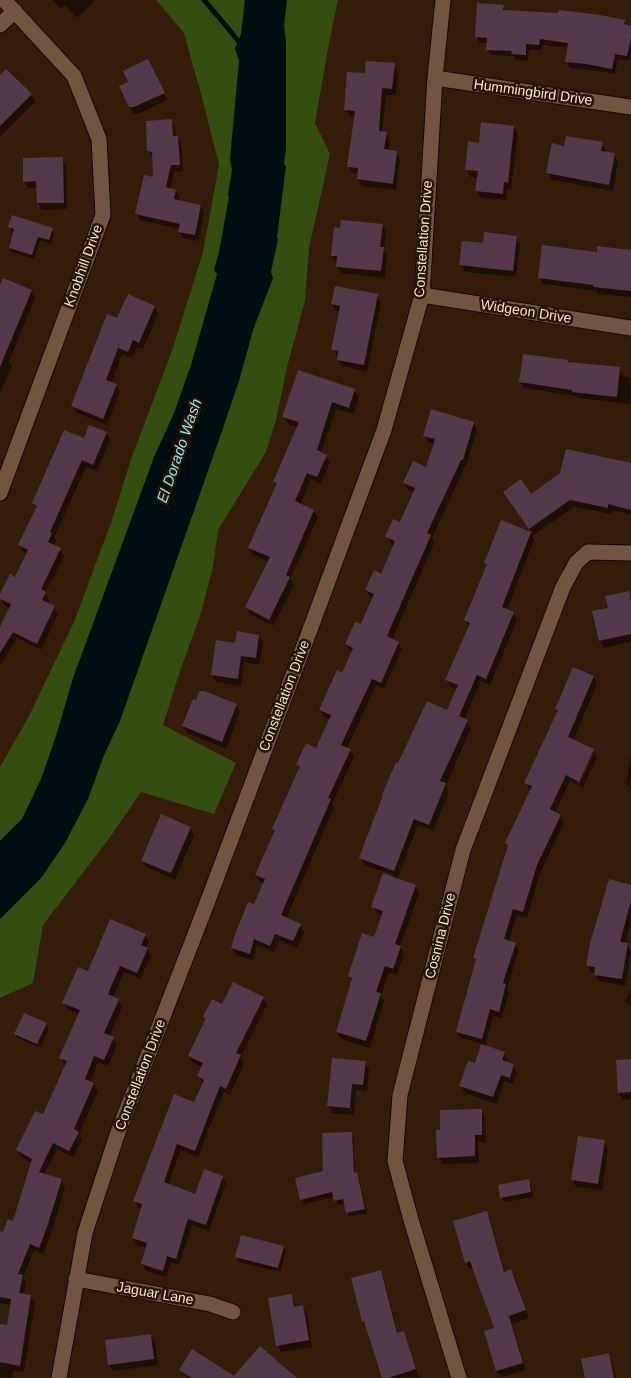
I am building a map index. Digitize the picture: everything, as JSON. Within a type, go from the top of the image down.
[{"type":"street","name":"Knobhill Drive","points":[[0,493],[103,215],[99,139],[74,76],[4,0]]},
{"type":"street","name":"Constellation Drive","points":[[59,1378],[85,1233],[117,1135],[211,893],[384,430],[422,295],[435,78],[443,0]]},
{"type":"street","points":[[0,25],[15,11]]},
{"type":"street","name":"Hummingbird Drive","points":[[435,78],[631,106]]},
{"type":"street","name":"Widgeon Drive","points":[[422,295],[631,328]]},
{"type":"street","name":"Cosnina Drive","points":[[459,1378],[411,1220],[396,1161],[400,1095],[463,850],[562,587],[576,563],[588,552],[631,553]]},
{"type":"street","name":"Jaguar Lane","points":[[76,1280],[210,1304],[233,1312]]},
{"type":"green space","points":[[156,0],[338,0],[315,123],[330,154],[309,248],[305,300],[287,367],[276,420],[266,452],[218,530],[213,567],[201,613],[163,725],[236,763],[214,814],[141,792],[108,840],[43,925],[33,983],[0,998],[0,767],[28,718],[74,622],[112,520],[131,459],[172,351],[203,252],[219,165],[184,33]]},
{"type":"water","name":"El Dorado Wash","points":[[245,0],[287,0],[284,26],[286,40],[286,149],[284,164],[286,166],[278,239],[271,272],[273,278],[253,330],[239,381],[222,431],[120,721],[104,755],[88,799],[65,843],[41,878],[0,919],[0,841],[22,819],[41,779],[73,678],[154,457],[174,413],[191,365],[217,274],[214,270],[229,197],[232,170],[230,159],[239,61],[235,48],[241,34]]},
{"type":"building","points":[[477,3],[504,5],[503,10],[558,13],[559,10],[625,20],[624,24],[631,26],[627,56],[615,54],[612,69],[565,62],[568,43],[540,39],[539,45],[526,44],[526,55],[511,54],[512,51],[486,50],[487,38],[475,37]]},
{"type":"building","points":[[148,59],[165,93],[134,107],[129,107],[119,86],[128,82],[123,71]]},
{"type":"building","points":[[366,61],[395,63],[392,89],[382,88],[379,131],[387,132],[384,149],[397,151],[393,184],[357,179],[358,168],[347,167],[355,111],[344,110],[347,72],[365,73]]},
{"type":"building","points":[[6,69],[32,94],[0,126],[0,75]]},
{"type":"building","points":[[172,119],[173,136],[178,136],[180,165],[171,165],[166,187],[176,190],[174,199],[201,205],[195,235],[178,232],[180,224],[135,214],[144,175],[153,177],[152,152],[147,151],[146,121]]},
{"type":"building","points":[[481,122],[514,126],[508,183],[504,182],[503,194],[475,191],[478,171],[465,170],[468,141],[479,143]]},
{"type":"building","points":[[566,136],[603,142],[601,151],[615,153],[609,185],[546,173],[552,143],[564,146]]},
{"type":"building","points":[[63,157],[64,203],[37,203],[36,181],[23,182],[23,158]]},
{"type":"building","points":[[12,215],[53,228],[49,240],[38,237],[32,255],[9,248],[14,229],[8,227]]},
{"type":"building","points":[[341,220],[383,224],[380,247],[384,247],[381,271],[336,267],[337,256],[331,256],[334,227],[340,228]]},
{"type":"building","points":[[484,232],[517,236],[513,271],[459,265],[462,241],[483,243]]},
{"type":"building","points":[[542,245],[597,252],[597,246],[631,250],[631,291],[538,278]]},
{"type":"building","points":[[3,278],[32,290],[0,367],[0,285]]},
{"type":"building","points":[[335,286],[378,294],[364,365],[337,360],[338,351],[331,350],[340,306],[331,304]]},
{"type":"building","points":[[128,294],[155,306],[139,343],[133,340],[128,352],[118,348],[106,380],[117,384],[103,419],[71,406],[107,314],[117,318]]},
{"type":"building","points":[[523,354],[568,360],[568,362],[620,367],[617,397],[572,392],[572,390],[519,382]]},
{"type":"building","points":[[298,370],[355,389],[349,408],[332,402],[317,450],[327,455],[317,477],[307,473],[295,501],[314,510],[286,575],[290,577],[269,620],[245,607],[270,557],[248,548],[277,483],[273,482],[299,422],[282,417]]},
{"type":"building","points":[[431,409],[474,422],[463,460],[461,460],[427,533],[431,535],[387,636],[399,642],[381,683],[372,679],[341,745],[351,749],[328,798],[331,799],[281,915],[301,924],[293,941],[275,934],[270,946],[254,939],[250,954],[231,948],[248,902],[254,904],[265,879],[255,875],[275,830],[272,829],[300,766],[296,765],[306,743],[316,748],[331,715],[319,710],[337,670],[342,673],[353,648],[345,644],[355,622],[361,624],[374,594],[365,590],[374,570],[381,574],[395,541],[385,537],[393,519],[400,522],[415,488],[403,483],[413,461],[426,467],[435,439],[423,436]]},
{"type":"building","points":[[89,425],[107,432],[93,465],[82,460],[50,532],[52,533],[48,542],[61,548],[41,589],[46,592],[42,600],[55,606],[37,644],[13,632],[0,653],[0,627],[11,604],[0,599],[0,594],[10,574],[15,577],[28,550],[18,545],[37,506],[32,503],[64,430],[84,438]]},
{"type":"building","points":[[566,449],[631,463],[631,510],[608,504],[608,508],[570,500],[529,529],[503,492],[521,479],[531,494],[560,473]]},
{"type":"building","points":[[501,520],[531,532],[502,607],[514,612],[486,679],[477,675],[459,716],[468,720],[440,781],[446,783],[429,825],[414,819],[394,871],[359,858],[396,762],[398,763],[427,701],[447,710],[458,685],[445,680],[470,623],[464,620],[487,564],[484,563]]},
{"type":"building","points":[[629,591],[631,601],[631,634],[599,641],[592,611],[608,608],[605,596]]},
{"type":"building","points":[[237,631],[259,635],[256,658],[241,656],[238,679],[211,675],[216,640],[235,643]]},
{"type":"building","points":[[573,667],[594,676],[568,737],[594,749],[579,782],[566,775],[550,809],[561,815],[537,865],[523,912],[513,909],[504,939],[516,943],[503,983],[506,984],[499,1012],[490,1009],[482,1039],[456,1032],[476,959],[473,958],[508,845],[505,843],[532,786],[524,783],[558,710],[555,709]]},
{"type":"building","points":[[199,691],[204,691],[237,704],[222,742],[182,726],[193,699],[196,700]]},
{"type":"building","points":[[161,814],[191,827],[171,873],[141,861]]},
{"type":"building","points":[[383,873],[416,885],[395,944],[401,946],[393,969],[385,966],[376,992],[381,993],[366,1041],[336,1032],[352,978],[348,976],[362,933],[374,937],[383,911],[371,907]]},
{"type":"building","points":[[609,879],[631,885],[631,901],[620,942],[628,943],[622,979],[594,975],[595,967],[586,966],[591,937]]},
{"type":"building","points":[[110,919],[146,934],[141,945],[148,948],[137,973],[120,966],[108,994],[119,999],[104,1033],[114,1037],[104,1060],[94,1056],[85,1079],[94,1083],[74,1129],[79,1132],[69,1151],[53,1143],[39,1172],[62,1179],[39,1248],[30,1244],[18,1274],[23,1275],[19,1293],[31,1295],[20,1366],[0,1362],[0,1324],[7,1325],[11,1299],[0,1297],[0,1231],[3,1232],[8,1219],[13,1221],[32,1159],[16,1150],[35,1111],[43,1114],[67,1061],[59,1058],[80,1010],[62,1003],[78,967],[88,971]]},
{"type":"building","points":[[233,982],[264,997],[236,1053],[241,1055],[226,1089],[220,1086],[195,1151],[177,1144],[164,1182],[195,1194],[204,1169],[223,1176],[206,1225],[188,1219],[176,1259],[167,1256],[163,1271],[141,1264],[147,1243],[132,1238],[142,1204],[133,1201],[174,1094],[194,1102],[204,1080],[197,1076],[203,1063],[188,1056],[206,1018],[203,1017],[212,999],[222,1004]]},
{"type":"building","points":[[24,1013],[47,1023],[37,1044],[14,1034]]},
{"type":"building","points":[[481,1044],[505,1052],[502,1060],[514,1064],[510,1078],[501,1075],[493,1097],[459,1086],[468,1061],[475,1063]]},
{"type":"building","points":[[332,1058],[366,1061],[363,1085],[352,1084],[350,1108],[327,1106]]},
{"type":"building","points":[[631,1059],[631,1092],[618,1093],[616,1060]]},
{"type":"building","points":[[482,1109],[482,1135],[475,1135],[475,1156],[437,1158],[436,1130],[440,1130],[440,1110]]},
{"type":"building","points":[[352,1132],[354,1173],[357,1172],[365,1209],[346,1213],[343,1199],[334,1201],[332,1192],[300,1200],[295,1178],[323,1171],[322,1133]]},
{"type":"building","points":[[578,1136],[605,1140],[598,1184],[571,1180]]},
{"type":"building","points":[[529,1179],[531,1192],[500,1198],[498,1185]]},
{"type":"building","points":[[487,1211],[504,1272],[511,1269],[526,1310],[509,1316],[523,1363],[496,1371],[484,1331],[494,1328],[470,1261],[465,1263],[453,1221]]},
{"type":"building","points":[[241,1235],[284,1246],[278,1268],[235,1257]]},
{"type":"building","points":[[381,1270],[397,1333],[404,1331],[416,1369],[388,1378],[382,1378],[364,1321],[362,1322],[351,1278]]},
{"type":"building","points":[[292,1294],[294,1307],[303,1305],[309,1340],[276,1346],[268,1298]]},
{"type":"building","points":[[151,1334],[154,1359],[108,1365],[105,1340]]},
{"type":"building","points":[[260,1346],[297,1378],[192,1378],[179,1370],[192,1349],[234,1376]]},
{"type":"building","points":[[609,1353],[614,1378],[585,1378],[581,1359]]},
{"type":"waterway","points":[[204,0],[242,46]]}]
